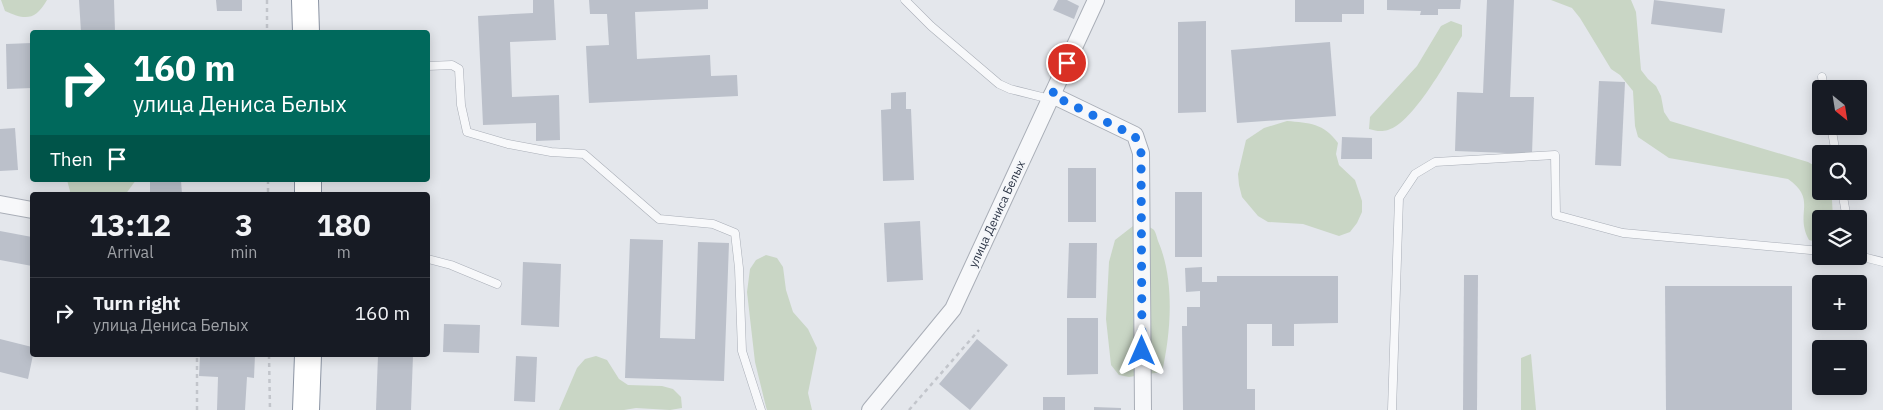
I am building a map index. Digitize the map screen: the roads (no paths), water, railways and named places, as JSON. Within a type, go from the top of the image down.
[{"type":"highway","points":[[306,0],[306,30]]},
{"type":"highway","points":[[306,410],[308,357]]},
{"type":"street","name":"улица Дениса Белых","points":[[870,410],[953,309],[1096,0]]},
{"type":"street","points":[[1051,97],[1135,136],[1141,153],[1142,410]]},
{"type":"street","points":[[0,204],[30,210]]},
{"type":"lane","points":[[905,0],[931,26],[998,84],[1051,97]]},
{"type":"lane","points":[[430,66],[452,65],[459,69],[461,105],[467,132],[508,144],[551,152],[584,154],[659,219],[713,224],[735,232],[742,351],[761,410]]},
{"type":"lane","points":[[1392,410],[1399,198],[1415,174],[1435,162],[1555,154],[1556,215],[1623,232],[1812,250]]},
{"type":"lane","points":[[1867,258],[1883,262]]},
{"type":"lane","points":[[430,260],[451,265],[497,284]]}]
